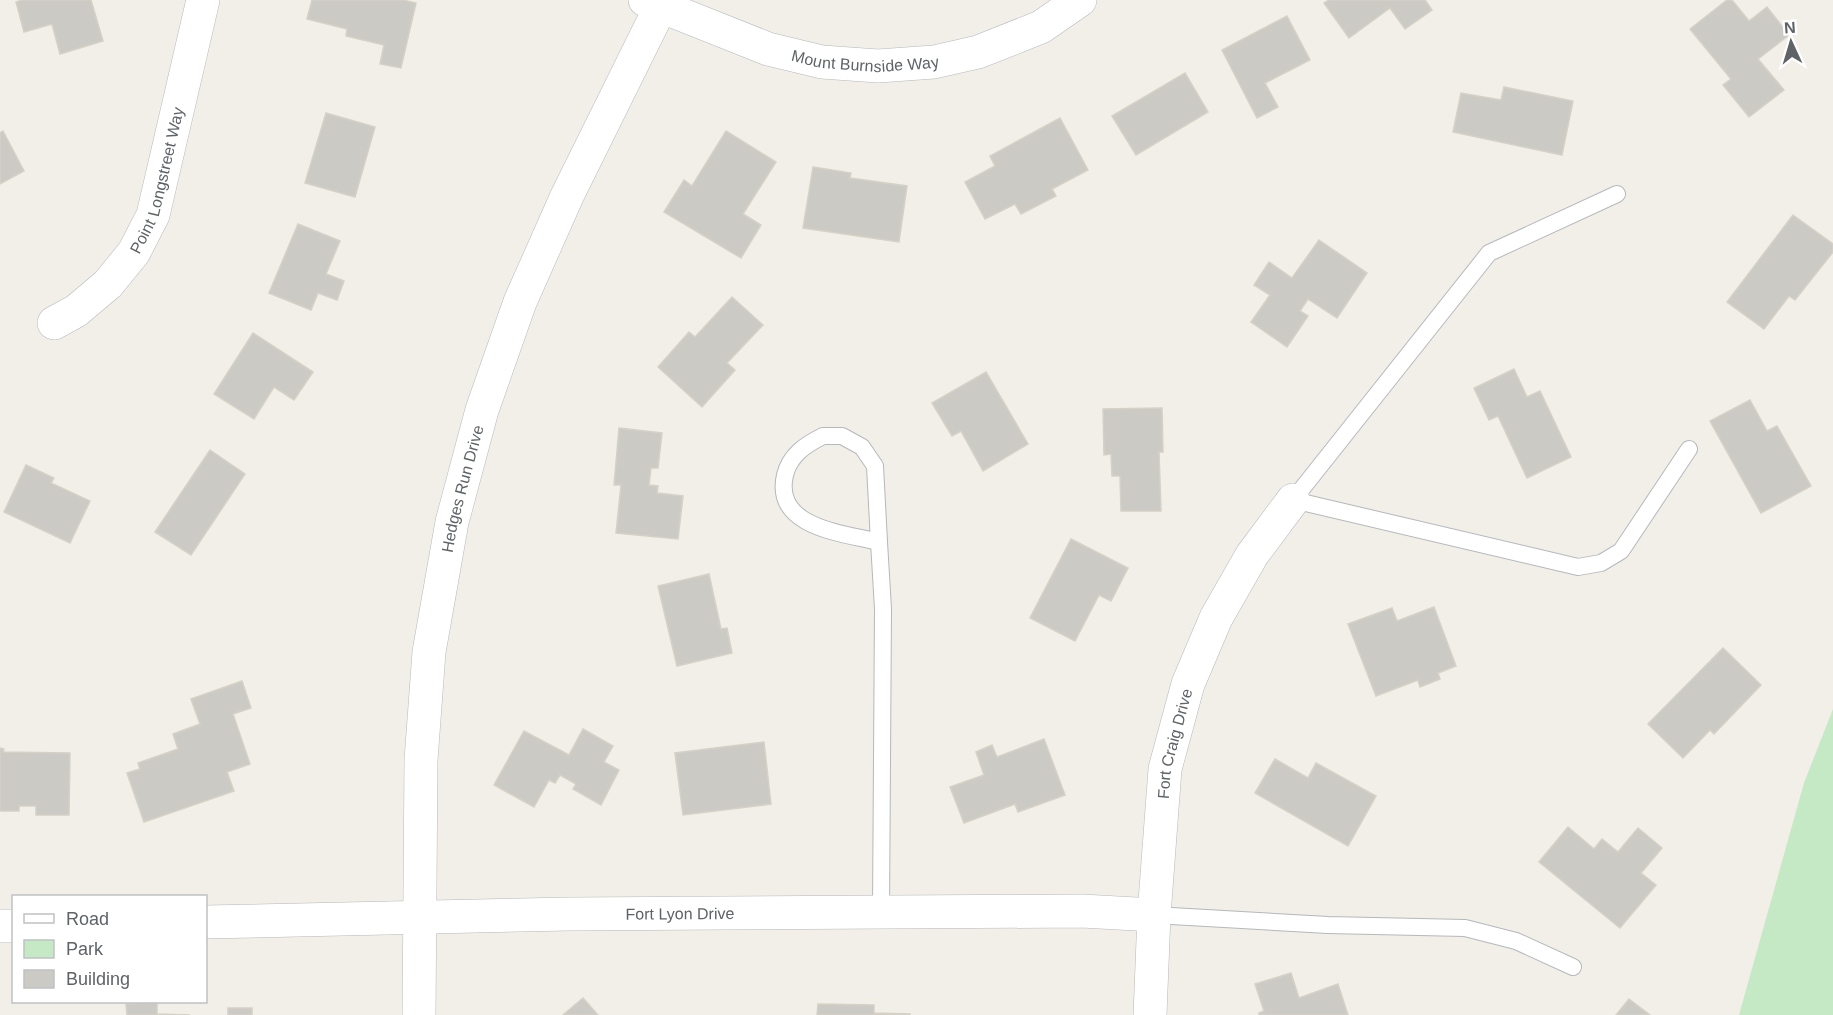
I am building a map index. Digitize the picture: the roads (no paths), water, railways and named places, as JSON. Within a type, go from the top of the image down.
[{"type":"street","name":"Point Longstreet Way","points":[[54,323],[76,311],[108,284],[134,252],[153,215],[203,0]]},
{"type":"street","name":"Mount Burnside Way","points":[[656,2],[768,49],[822,62],[878,66],[934,62],[978,52],[1041,27],[1080,0]]},
{"type":"street","name":"Hedges Run Drive","points":[[419,1015],[421,760],[429,652],[452,522],[482,410],[520,302],[656,2]]},
{"type":"street","name":"Fort Craig Drive","points":[[1150,1015],[1154,915],[1165,769],[1188,684],[1216,618],[1252,555],[1293,500]]},
{"type":"street","name":"Fort Lyon Drive","points":[[207,922],[569,914],[1082,911],[1154,915]]},
{"type":"lane","points":[[1617,194],[1489,253],[1293,500],[1578,567],[1601,563],[1620,551],[1689,449]]},
{"type":"lane","points":[[879,542],[813,526],[799,518],[787,504],[783,485],[788,466],[805,445],[823,436],[842,436],[862,447],[875,466],[883,609],[881,912]]},
{"type":"lane","points":[[1154,915],[1328,925],[1465,928],[1516,941],[1573,967]]}]
